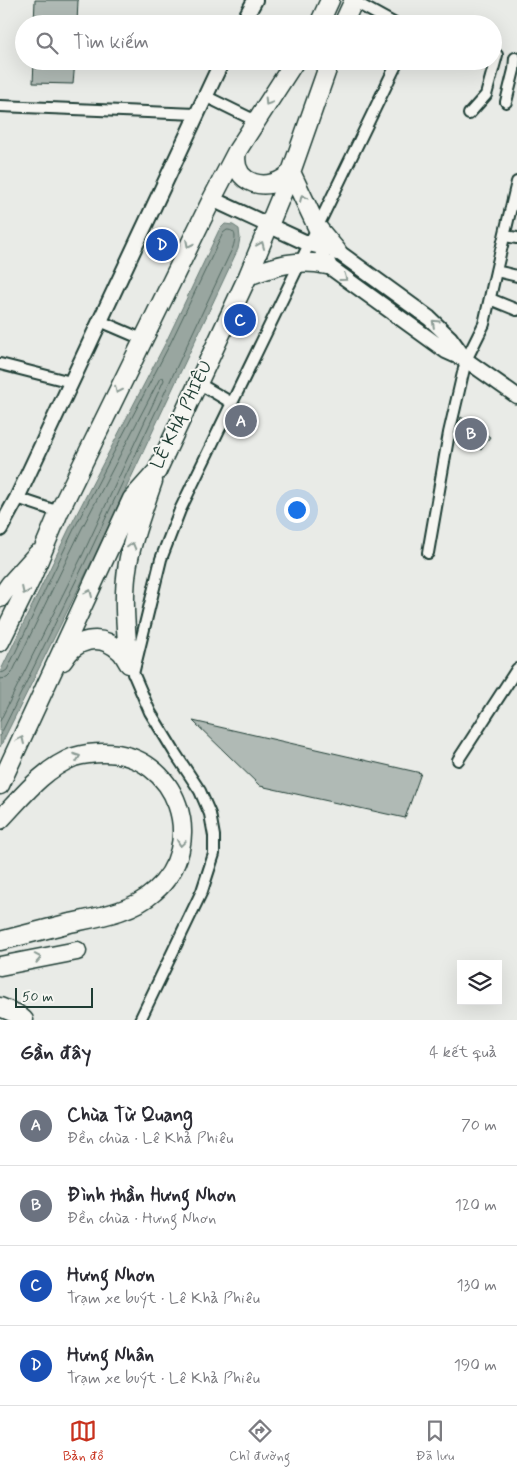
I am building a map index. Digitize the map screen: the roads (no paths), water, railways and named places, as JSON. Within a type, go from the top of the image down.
[{"type":"highway","points":[[323,15],[330,0]]},
{"type":"highway","points":[[347,15],[353,1]]},
{"type":"highway","points":[[0,642],[32,579],[59,512],[212,199],[237,151],[289,70]]},
{"type":"highway","name":"LÊ KHẢ PHIÊU","points":[[0,785],[132,499],[157,472],[248,276],[291,172],[327,70]]},
{"type":"highway","points":[[237,151],[236,163],[238,169],[245,178],[256,184],[274,184],[281,181],[291,172],[332,258],[274,266],[248,276]]},
{"type":"highway","points":[[131,669],[124,596],[128,563],[140,516],[157,472]]},
{"type":"highway","points":[[0,598],[44,546]]},
{"type":"highway","points":[[44,689],[67,654],[85,640],[97,640],[121,651],[131,669]]},
{"type":"highway","points":[[0,820],[33,784],[55,768],[74,758],[90,753],[124,754],[158,772],[177,804],[182,822],[182,841],[178,858],[170,874],[154,892],[125,909],[92,921],[0,942]]},
{"type":"highway","points":[[0,966],[77,951]]},
{"type":"highway","points":[[0,1007],[24,1020]]},
{"type":"street","points":[[247,15],[255,0]]},
{"type":"street","points":[[353,1],[379,15]]},
{"type":"street","points":[[502,56],[516,59],[506,102]]},
{"type":"street","points":[[0,529],[17,498],[217,70]]},
{"type":"street","points":[[140,1020],[202,891],[214,854],[214,836],[210,814],[200,791],[174,754],[150,712],[131,669],[156,576],[168,538],[180,510],[394,70]]},
{"type":"street","points":[[470,114],[486,95],[492,70]]},
{"type":"street","points":[[204,96],[256,121]]},
{"type":"street","points":[[0,106],[196,114]]},
{"type":"street","points":[[428,553],[449,432],[466,360],[484,324],[517,182]]},
{"type":"street","points":[[212,199],[309,244],[332,258],[446,351],[466,360],[517,396]]},
{"type":"street","points":[[505,236],[517,238]]},
{"type":"street","points":[[496,271],[517,276]]},
{"type":"street","points":[[490,299],[517,310]]},
{"type":"street","points":[[100,321],[142,339]]},
{"type":"street","points":[[0,364],[71,382]]},
{"type":"street","points":[[198,383],[232,403]]},
{"type":"street","points":[[17,498],[59,512]]},
{"type":"street","points":[[458,760],[517,670]]},
{"type":"water","points":[[225,224],[233,225],[239,229],[238,249],[93,559],[0,747],[0,672],[71,525],[166,342],[219,230]]},
{"type":"place","name":"Hưng Nhân","points":[[162,245]]},
{"type":"place","name":"Hưng Nhơn","points":[[240,320]]},
{"type":"place","name":"Chùa Từ Quang","points":[[241,421]]},
{"type":"place","name":"Đình thần Hưng Nhơn","points":[[471,434]]}]
